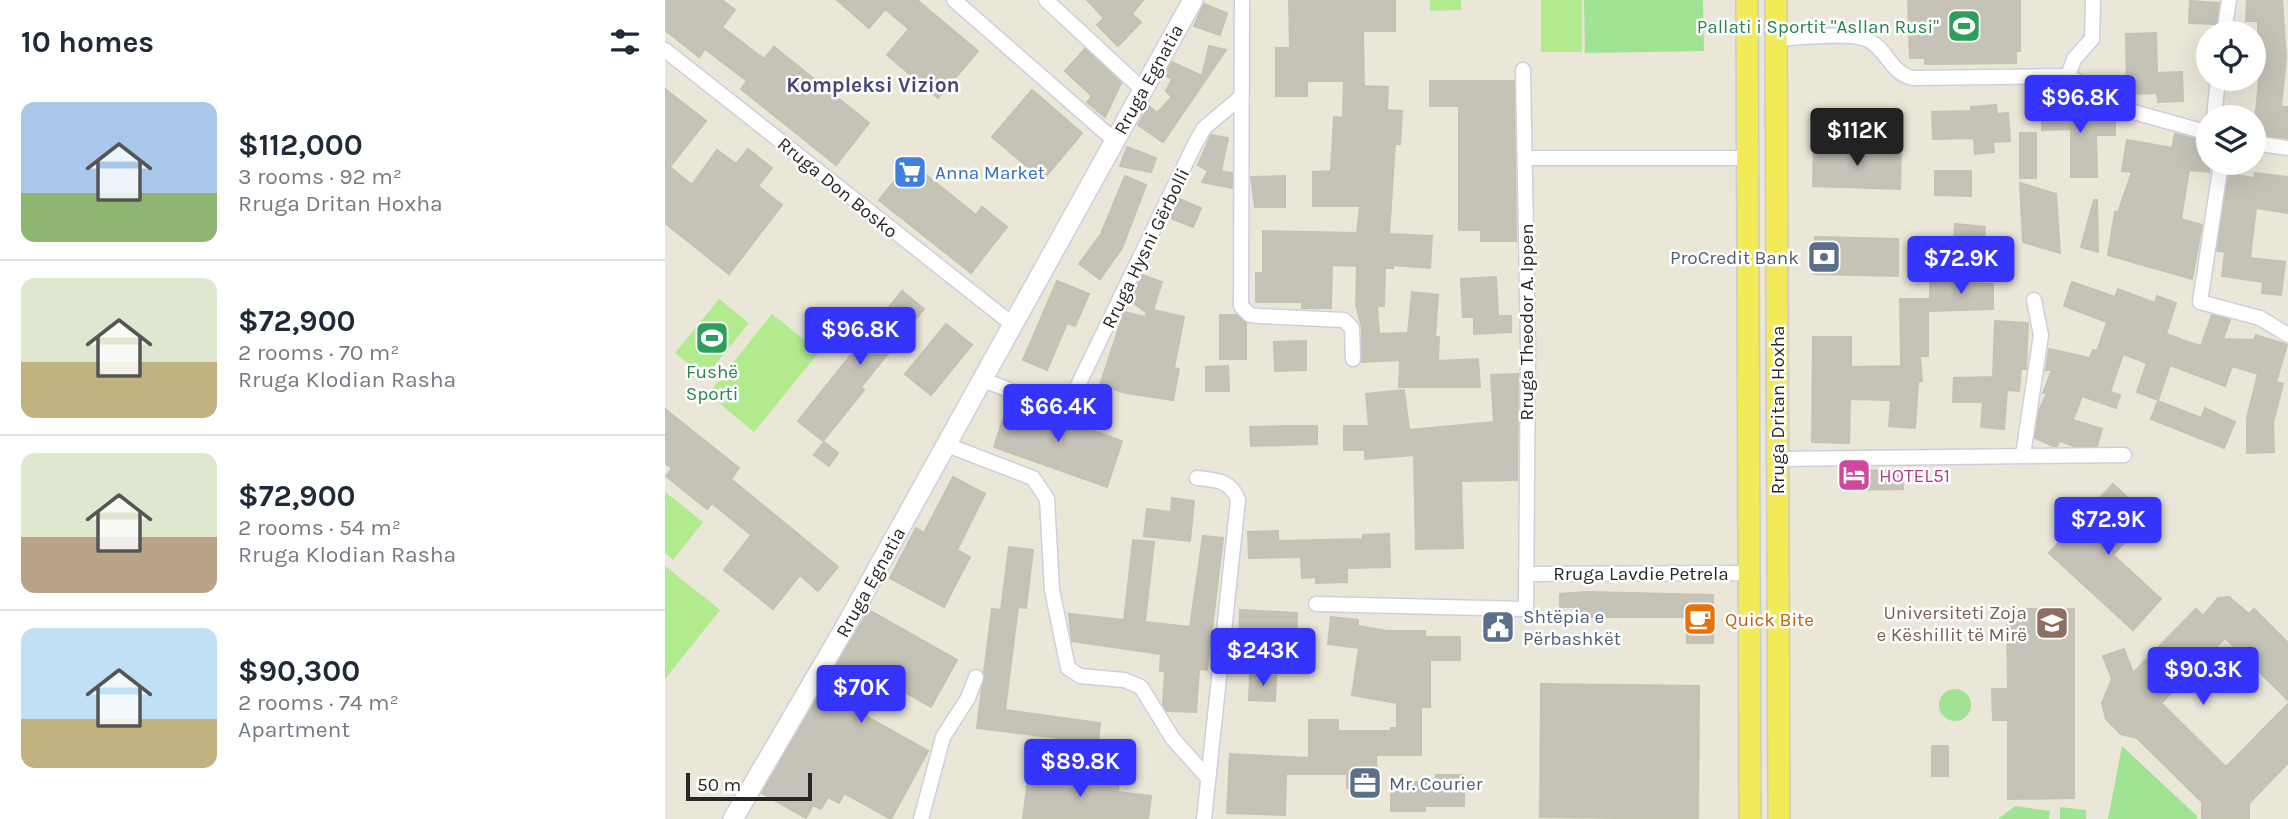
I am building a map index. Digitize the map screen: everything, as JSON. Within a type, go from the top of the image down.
[{"type":"main road","name":"Rruga Dritan Hoxha","points":[[1747,0],[1750,819]]},
{"type":"main road","name":"Rruga Dritan Hoxha","points":[[1776,0],[1779,819]]},
{"type":"street","points":[[954,0],[1114,140]]},
{"type":"street","points":[[1046,0],[1143,89]]},
{"type":"street","name":"Rruga Egnatia","points":[[733,819],[947,446],[1011,324],[1193,0]]},
{"type":"street","points":[[1242,0],[1241,306],[1250,315],[1344,320],[1352,328],[1353,359]]},
{"type":"street","points":[[2068,76],[2074,59],[2092,39],[2093,0]]},
{"type":"street","points":[[2226,21],[2229,0]]},
{"type":"street","points":[[1776,39],[1857,37],[1868,40],[1901,75],[1913,78],[2068,76],[2130,111],[2196,129]]},
{"type":"street","name":"Rruga Don Bosko","points":[[665,50],[1011,324]]},
{"type":"street","name":"Rruga Theodor A. Ippen","points":[[1523,70],[1528,574]]},
{"type":"street","name":"Rruga Hysni Gërbolli","points":[[981,379],[1065,412],[1204,128],[1222,110],[1241,97]]},
{"type":"street","points":[[2266,145],[2288,148]]},
{"type":"street","points":[[1525,158],[1747,158]]},
{"type":"street","points":[[2219,175],[2200,302],[2260,318],[2288,335]]},
{"type":"street","points":[[2022,455],[2041,335],[2034,300]]},
{"type":"street","points":[[947,446],[1033,478],[1043,488],[1048,499],[1052,590],[1068,668],[1080,676],[1124,680],[1140,687],[1173,740],[1209,778]]},
{"type":"street","points":[[1777,459],[2124,455]]},
{"type":"street","points":[[1197,478],[1223,481],[1230,486],[1238,500],[1204,819]]},
{"type":"street","name":"Rruga Lavdie Petrela","points":[[1316,604],[1527,609],[1528,574],[1749,573]]},
{"type":"street","points":[[921,819],[943,737],[968,698],[976,677]]},
{"type":"green space","points":[[1430,0],[1461,0],[1461,10],[1430,11]]},
{"type":"green space","points":[[1541,0],[1582,0],[1582,52],[1541,52]]},
{"type":"green space","points":[[1584,0],[1703,0],[1704,51],[1585,53]]},
{"type":"green space","name":"Fushë Sporti","points":[[719,299],[749,323],[705,377],[675,353]]},
{"type":"green space","points":[[772,314],[819,352],[754,432],[708,394]]},
{"type":"green space","points":[[665,492],[703,522],[673,560],[665,553]]},
{"type":"green space","points":[[665,566],[720,610],[665,679]]},
{"type":"green space","points":[[1955,689],[1966,694],[1971,705],[1966,716],[1955,721],[1944,716],[1939,705],[1944,694]]},
{"type":"green space","points":[[2122,746],[2197,816],[2197,819],[2108,819]]},
{"type":"green space","points":[[2015,806],[2050,811],[2049,819],[1998,819]]},
{"type":"green space","points":[[2060,807],[2086,810],[2086,819],[2060,819]]},
{"type":"building","points":[[665,0],[722,0],[735,10],[722,27],[764,59],[774,47],[869,123],[836,165],[741,89],[747,81],[705,49],[699,57],[665,30]]},
{"type":"building","points":[[837,0],[917,0],[978,51],[938,98],[887,55],[909,29],[885,9],[869,28]]},
{"type":"building","points":[[1087,0],[1143,0],[1132,14],[1141,22],[1118,46],[1097,25],[1104,18]]},
{"type":"building","points":[[1289,0],[1395,0],[1395,31],[1363,31],[1364,86],[1388,87],[1387,110],[1402,111],[1400,144],[1395,144],[1389,234],[1432,236],[1430,268],[1393,265],[1393,268],[1385,268],[1384,306],[1377,306],[1379,334],[1408,333],[1412,292],[1438,295],[1435,337],[1439,337],[1438,361],[1478,359],[1480,387],[1399,387],[1400,360],[1362,362],[1362,328],[1356,305],[1357,266],[1332,265],[1331,308],[1302,308],[1302,302],[1256,302],[1256,273],[1263,273],[1263,231],[1357,233],[1360,206],[1313,206],[1313,172],[1331,171],[1334,117],[1343,118],[1344,81],[1307,81],[1307,96],[1276,96],[1276,48],[1290,48]]},
{"type":"building","name":"Pallati i Sportit \"Asllan Rusi\"","points":[[1908,0],[2020,0],[2020,51],[2016,51],[2016,63],[1925,64],[1925,58],[1910,58]]},
{"type":"building","points":[[2247,0],[2282,0],[2286,58],[2281,107],[2288,107],[2287,138],[2266,135],[2266,105],[2257,105],[2258,91],[2266,91],[2266,21],[2246,21]]},
{"type":"building","points":[[2190,1],[2219,3],[2216,21],[2189,23]]},
{"type":"building","points":[[1204,4],[1227,13],[1220,35],[1194,26]]},
{"type":"building","points":[[2156,33],[2157,73],[2182,72],[2183,101],[2158,102],[2157,93],[2127,94],[2126,34]]},
{"type":"building","points":[[1209,46],[1226,50],[1163,142],[1138,125],[1149,106],[1157,113],[1172,97],[1166,91],[1172,79],[1165,75],[1172,62],[1202,76]]},
{"type":"building","points":[[1085,49],[1121,83],[1105,117],[1087,102],[1092,96],[1065,71]]},
{"type":"building","points":[[1430,81],[1514,81],[1516,241],[1481,241],[1481,230],[1459,230],[1459,106],[1430,106]]},
{"type":"building","points":[[665,89],[706,121],[670,167],[692,185],[717,150],[736,164],[748,149],[772,168],[758,186],[782,205],[729,274],[665,223]]},
{"type":"building","points":[[1032,90],[1082,133],[1043,180],[992,137]]},
{"type":"building","points":[[2042,104],[2070,104],[2071,113],[2115,113],[2115,135],[2096,135],[2097,177],[2071,177],[2071,129],[2042,130]]},
{"type":"building","points":[[1996,105],[1997,114],[2008,113],[2010,141],[1993,142],[1994,152],[1975,154],[1974,138],[1933,139],[1932,112],[1971,111],[1971,107]]},
{"type":"building","points":[[2020,133],[2036,133],[2036,178],[2020,178]]},
{"type":"building","points":[[2175,134],[2195,139],[2196,171],[2189,170],[2181,219],[2202,225],[2192,279],[2108,255],[2115,212],[2118,212],[2132,172],[2122,171],[2127,140],[2172,148]]},
{"type":"building","points":[[1211,135],[1228,138],[1221,171],[1232,173],[1232,188],[1202,182],[1208,171],[1198,165]]},
{"type":"building","points":[[1127,147],[1156,158],[1151,172],[1120,166]]},
{"type":"building","points":[[1814,148],[1901,151],[1900,189],[1813,186]]},
{"type":"building","points":[[910,162],[976,215],[982,207],[1007,227],[971,273],[879,200]]},
{"type":"building","points":[[1935,171],[1971,171],[1971,196],[1935,195]]},
{"type":"building","points":[[2266,174],[2288,177],[2288,213],[2256,208],[2250,258],[2285,262],[2281,295],[2262,293],[2263,282],[2222,276],[2225,252],[2217,251],[2229,175],[2254,178],[2255,175]]},
{"type":"building","points":[[1125,176],[1146,185],[1122,248],[1100,279],[1079,264],[1101,234]]},
{"type":"building","points":[[1285,176],[1285,207],[1255,207],[1251,177]]},
{"type":"building","points":[[2020,183],[2056,194],[2060,253],[2023,242]]},
{"type":"building","points":[[1179,199],[1201,208],[1193,227],[1170,218]]},
{"type":"building","points":[[2094,200],[2097,200],[2098,252],[2081,247]]},
{"type":"building","points":[[1955,224],[1985,227],[1983,257],[1953,254]]},
{"type":"building","points":[[1815,237],[1898,239],[1898,276],[1814,274]]},
{"type":"building","points":[[1142,275],[1162,282],[1153,310],[1184,317],[1174,368],[1179,369],[1173,400],[1126,393],[1100,385],[1124,312],[1145,317],[1147,313],[1131,301]]},
{"type":"building","points":[[1496,277],[1498,316],[1511,316],[1511,332],[1474,334],[1474,317],[1463,317],[1461,279]]},
{"type":"building","points":[[1057,281],[1089,294],[1075,326],[1067,323],[1047,370],[1023,360]]},
{"type":"building","points":[[1930,282],[1993,284],[1993,309],[1930,311]]},
{"type":"building","points":[[2072,282],[2115,297],[2118,289],[2155,303],[2157,296],[2176,303],[2166,334],[2194,344],[2201,346],[2212,315],[2230,320],[2223,339],[2254,340],[2256,335],[2287,345],[2276,382],[2283,384],[2273,423],[2274,452],[2247,453],[2247,418],[2258,374],[2232,366],[2225,386],[2170,365],[2158,400],[2137,392],[2147,363],[2123,354],[2110,392],[2120,395],[2116,408],[2082,396],[2073,420],[2102,429],[2097,446],[2074,446],[2060,441],[2057,446],[2053,446],[2035,438],[2039,411],[2047,393],[2043,393],[2052,370],[2046,370],[2049,349],[2090,358],[2093,350],[2097,351],[2107,322],[2064,306]]},
{"type":"building","points":[[902,291],[924,309],[861,387],[864,390],[823,441],[798,421]]},
{"type":"building","points":[[1900,299],[1928,299],[1928,356],[1920,356],[1922,381],[1918,382],[1915,428],[1889,426],[1891,400],[1850,399],[1849,443],[1812,442],[1813,337],[1851,337],[1851,367],[1901,366]]},
{"type":"building","points":[[1220,315],[1236,315],[1246,323],[1246,359],[1220,359]]},
{"type":"building","points":[[1995,321],[2028,323],[2026,369],[2021,369],[2019,391],[2007,390],[2004,429],[1981,427],[1983,402],[1953,402],[1954,378],[1993,377]]},
{"type":"building","points":[[946,324],[972,345],[931,395],[905,374]]},
{"type":"building","points":[[1306,341],[1306,370],[1275,371],[1274,342]]},
{"type":"building","points":[[1228,366],[1229,391],[1206,391],[1206,367]]},
{"type":"building","points":[[1518,374],[1517,480],[1461,481],[1463,548],[1416,549],[1414,455],[1365,459],[1365,450],[1344,450],[1344,426],[1369,426],[1366,394],[1404,390],[1409,430],[1494,422],[1491,375]]},
{"type":"building","points":[[1009,401],[1122,441],[1107,487],[994,447]]},
{"type":"building","points":[[2158,401],[2201,418],[2205,408],[2235,422],[2224,448],[2151,419]]},
{"type":"building","points":[[665,409],[739,468],[731,479],[838,567],[818,591],[800,575],[773,609],[724,570],[751,535],[712,503],[707,509],[666,476],[672,468],[665,463]]},
{"type":"building","points":[[1317,426],[1317,444],[1251,446],[1250,427]]},
{"type":"building","points":[[824,442],[838,453],[829,466],[814,455]]},
{"type":"building","points":[[1902,470],[1903,489],[1845,490],[1844,471]]},
{"type":"building","points":[[953,477],[985,494],[957,550],[970,557],[944,607],[890,578],[916,528],[924,533]]},
{"type":"building","points":[[2113,484],[2148,517],[2113,555],[2161,599],[2133,630],[2049,553]]},
{"type":"building","points":[[1172,498],[1194,501],[1190,541],[1144,536],[1147,509],[1171,512]]},
{"type":"building","points":[[1278,531],[1278,541],[1363,539],[1363,535],[1389,534],[1390,567],[1347,568],[1347,582],[1316,583],[1316,577],[1302,578],[1301,557],[1249,558],[1248,532]]},
{"type":"building","points":[[1203,536],[1223,538],[1207,670],[1199,669],[1196,712],[1167,711],[1163,705],[1165,671],[1160,671],[1161,654],[1072,641],[1069,614],[1124,620],[1133,540],[1154,542],[1145,622],[1190,627]]},
{"type":"building","points":[[1009,547],[1033,550],[1026,608],[1018,607],[1005,710],[1100,723],[1098,743],[977,728],[992,609],[1001,610]]},
{"type":"building","points":[[1588,592],[1713,595],[1713,643],[1687,643],[1686,617],[1575,617],[1575,607],[1560,607],[1560,594]]},
{"type":"building","points":[[2229,597],[2249,614],[2254,609],[2288,643],[2288,700],[2225,638],[2161,703],[2226,767],[2288,704],[2288,763],[2249,803],[2249,819],[2202,819],[2202,802],[2137,738],[2121,734],[2106,719],[2102,703],[2112,679],[2103,656],[2124,649],[2133,673],[2196,609],[2203,616],[2218,598]]},
{"type":"building","points":[[2007,609],[2074,609],[2074,798],[2008,799],[2008,720],[1993,720],[1992,689],[2008,689]]},
{"type":"building","points":[[869,610],[957,660],[931,707],[885,681],[866,716],[928,751],[891,819],[844,793],[839,803],[828,797],[821,809],[813,805],[806,818],[762,793]]},
{"type":"building","points":[[1240,610],[1297,613],[1296,643],[1239,640]]},
{"type":"building","points":[[1331,617],[1358,620],[1358,626],[1387,631],[1425,631],[1425,637],[1460,637],[1460,660],[1430,660],[1430,707],[1421,707],[1421,755],[1376,755],[1377,788],[1347,788],[1347,774],[1286,774],[1285,815],[1227,813],[1230,754],[1309,758],[1309,720],[1338,720],[1338,731],[1391,731],[1391,728],[1397,728],[1397,703],[1352,695],[1359,648],[1328,644]]},
{"type":"building","points":[[1250,675],[1276,676],[1275,701],[1249,700]]},
{"type":"building","points":[[1541,684],[1699,686],[1698,819],[1540,817]]},
{"type":"building","points":[[1932,746],[1948,746],[1948,776],[1932,776]]},
{"type":"building","points":[[1029,770],[1119,781],[1118,792],[1151,796],[1148,819],[1023,819]]},
{"type":"building","points":[[1436,775],[1464,775],[1464,806],[1425,806],[1425,811],[1391,811],[1391,782],[1436,782]]},
{"type":"place","name":"Pallati i Sportit \"Asllan Rusi\"","points":[[1964,26]]},
{"type":"place","name":"Anna Market","points":[[910,172]]},
{"type":"place","name":"ProCredit Bank","points":[[1824,257]]},
{"type":"place","name":"Fushë Sporti","points":[[712,338]]},
{"type":"place","name":"HOTEL51","points":[[1854,475]]},
{"type":"place","name":"Quick Bite","points":[[1700,619]]},
{"type":"place","name":"Universiteti Zoja e Këshillit të Mirë","points":[[2052,623]]},
{"type":"place","name":"Shtëpia e Përbashkët","points":[[1498,627]]},
{"type":"place","name":"Mr. Courier","points":[[1365,783]]},
{"type":"district","name":"Kompleksi Vizion","points":[[873,85]]}]
